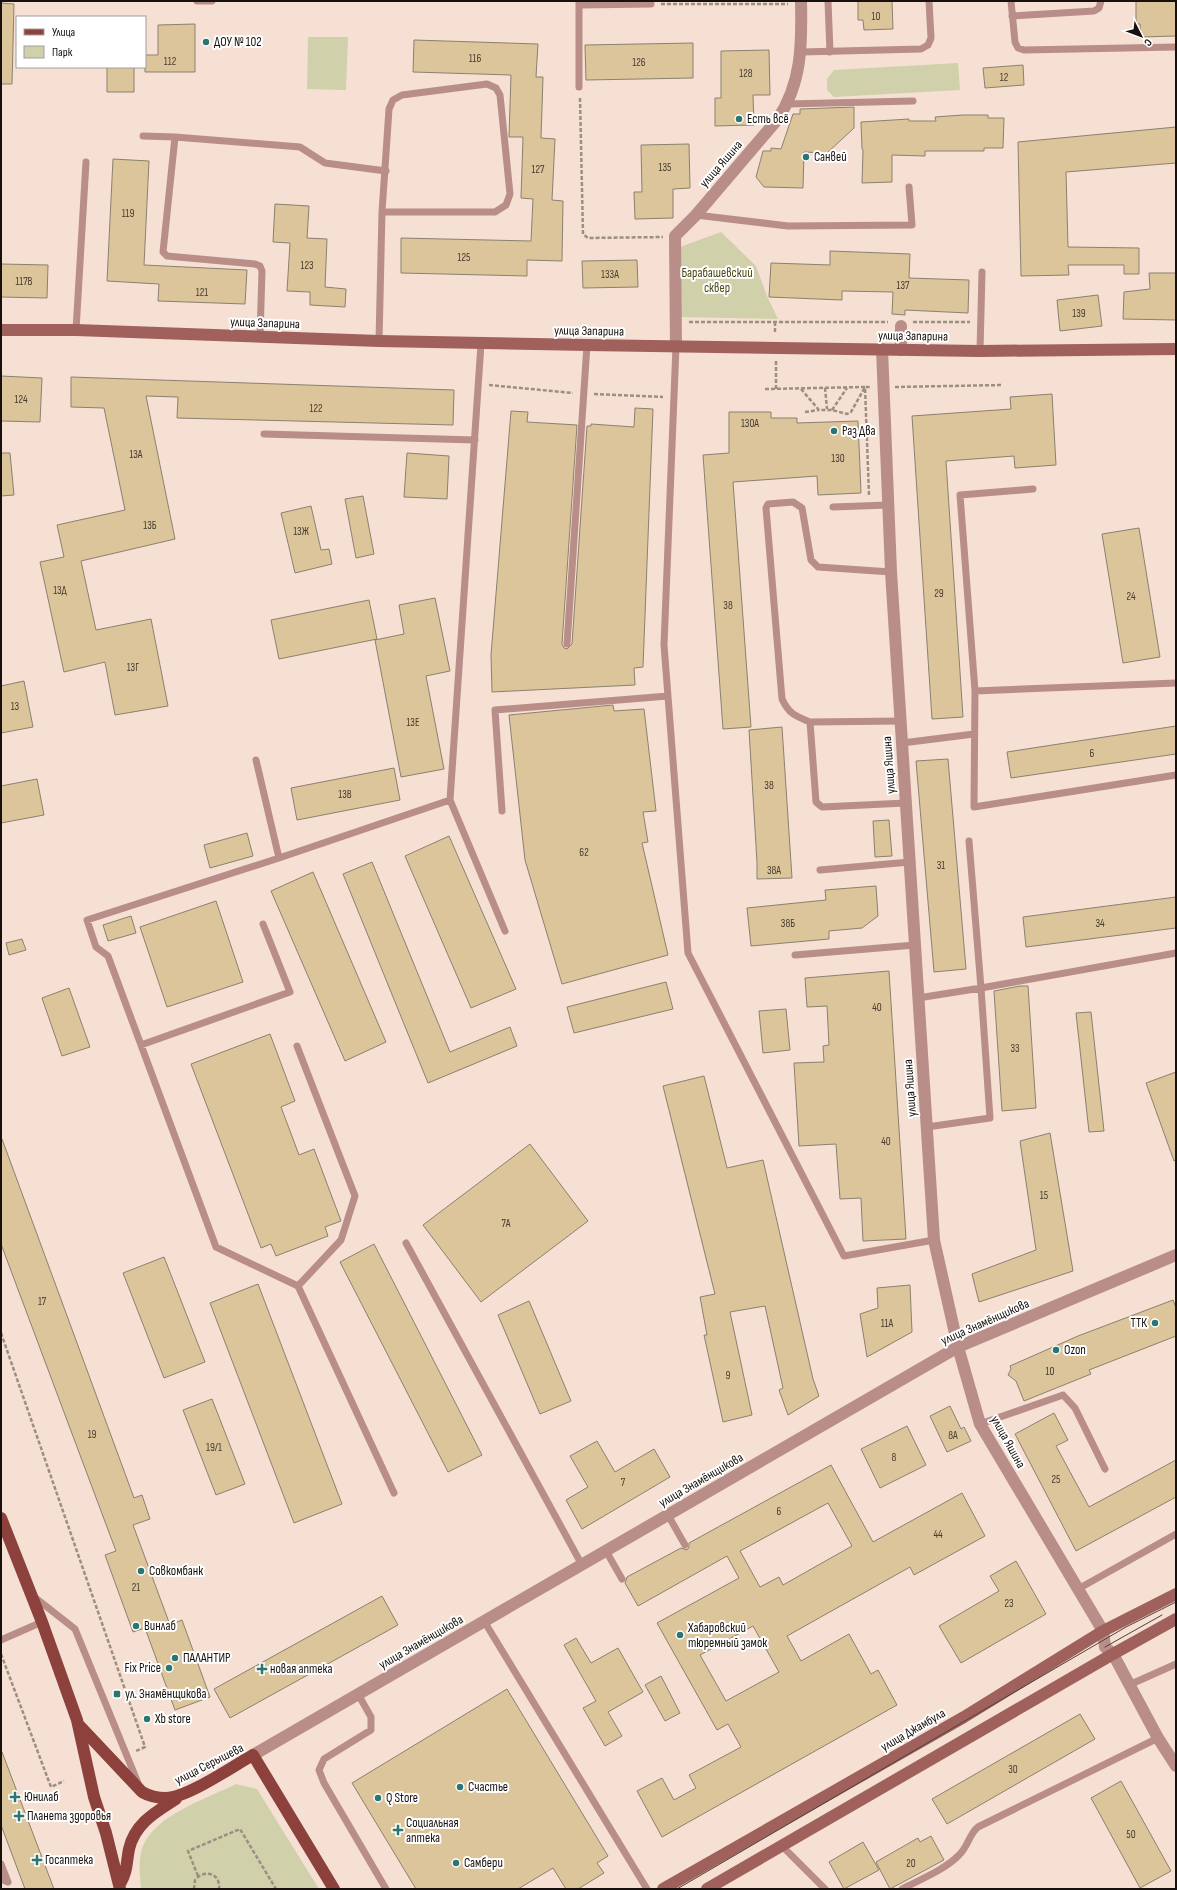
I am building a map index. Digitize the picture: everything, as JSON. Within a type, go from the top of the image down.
[{"type":"main road","points":[[1,1518],[42,1622],[77,1723],[94,1797],[106,1832],[120,1887]]},
{"type":"main road","points":[[77,1723],[142,1792]]},
{"type":"main road","name":"улица Серышева","points":[[142,1792],[166,1798],[184,1794],[253,1754],[334,1889]]},
{"type":"main road","points":[[120,1887],[127,1872],[130,1846],[139,1828],[155,1812],[184,1794]]},
{"type":"street","name":"улица Яшина","points":[[675,236],[696,214],[777,120],[788,104],[795,83],[801,52],[801,2]]},
{"type":"street","points":[[675,236],[676,346]]},
{"type":"street","points":[[901,323],[901,350]]},
{"type":"street","name":"улица Запарина","points":[[1,330],[76,330],[260,336],[379,342],[481,344],[980,351],[1176,349]]},
{"type":"street","name":"улица Яшина","points":[[882,349],[891,572],[934,1240],[958,1347],[980,1424],[1103,1631],[1105,1647],[1113,1654],[1158,1738],[1176,1766]]},
{"type":"street","name":"улица Знамёнщикова","points":[[253,1754],[958,1347],[1176,1255]]},
{"type":"street","name":"улица Джамбула","points":[[662,1889],[957,1721],[1103,1631],[1176,1594]]},
{"type":"street","points":[[707,1889],[1176,1619]]},
{"type":"lane","points":[[198,1],[212,1]]},
{"type":"lane","points":[[828,1],[830,52]]},
{"type":"lane","points":[[801,52],[921,49],[928,45],[931,38],[929,1]]},
{"type":"lane","points":[[1011,1],[1015,42],[1018,48],[1024,50],[1176,47]]},
{"type":"lane","points":[[1012,16],[1094,11],[1099,8],[1101,1]]},
{"type":"lane","points":[[579,87],[579,3],[651,4]]},
{"type":"lane","points":[[379,342],[382,212],[389,110],[393,100],[402,96],[487,84],[496,88],[500,95],[510,194],[506,205],[495,212],[382,212]]},
{"type":"lane","points":[[788,104],[914,101]]},
{"type":"lane","points":[[142,136],[300,147],[324,163],[386,171]]},
{"type":"lane","points":[[175,138],[163,252],[167,256],[254,264],[260,266],[262,272],[260,336]]},
{"type":"lane","points":[[76,330],[86,162]]},
{"type":"lane","points":[[696,214],[788,226],[912,225],[909,187]]},
{"type":"lane","points":[[980,351],[982,272]]},
{"type":"lane","points":[[481,344],[450,800],[505,931]]},
{"type":"lane","points":[[567,644],[587,345]]},
{"type":"lane","points":[[676,346],[664,645],[688,953],[844,1256],[934,1240]]},
{"type":"lane","points":[[264,434],[475,440]]},
{"type":"lane","points":[[1033,489],[960,494],[974,691],[974,807],[1176,775]]},
{"type":"lane","points":[[891,572],[818,567],[811,560],[802,508],[793,502],[768,504],[766,508],[782,699],[788,710],[796,717],[810,722],[900,721]]},
{"type":"lane","points":[[833,507],[888,506]]},
{"type":"lane","points":[[974,691],[1176,683]]},
{"type":"lane","points":[[502,811],[495,710],[668,696]]},
{"type":"lane","points":[[810,722],[816,802],[818,805],[822,807],[906,803]]},
{"type":"lane","points":[[902,742],[974,734]]},
{"type":"lane","points":[[256,760],[279,858]]},
{"type":"lane","points":[[394,1493],[298,1286],[216,1247],[108,956],[96,947],[86,920],[279,858],[450,800]]},
{"type":"lane","points":[[927,1127],[990,1118],[969,841]]},
{"type":"lane","points":[[820,870],[910,862]]},
{"type":"lane","points":[[141,1045],[290,992],[263,924]]},
{"type":"lane","points":[[795,956],[915,944]]},
{"type":"lane","points":[[918,998],[1176,953]]},
{"type":"lane","points":[[297,1046],[355,1196],[341,1240],[298,1286]]},
{"type":"lane","points":[[406,1243],[582,1565]]},
{"type":"lane","points":[[980,1424],[1063,1396],[1075,1408],[1105,1469]]},
{"type":"lane","points":[[668,1515],[685,1545]]},
{"type":"lane","points":[[1078,1589],[1176,1534]]},
{"type":"lane","points":[[606,1551],[622,1579]]},
{"type":"lane","points":[[31,1594],[75,1628],[142,1792]]},
{"type":"lane","points":[[484,1621],[647,1889]]},
{"type":"lane","points":[[1,1640],[42,1622]]},
{"type":"lane","points":[[1130,1685],[1176,1664]]},
{"type":"lane","points":[[358,1694],[371,1717],[371,1730],[324,1759],[318,1770],[324,1783],[386,1889]]},
{"type":"lane","points":[[902,1889],[955,1860],[964,1850],[971,1835],[978,1827],[1158,1738]]},
{"type":"lane","points":[[782,1846],[825,1889]]},
{"type":"lane","points":[[1,1864],[8,1882],[1,1879]]},
{"type":"path","points":[[651,4],[801,2]]},
{"type":"path","points":[[579,87],[583,231],[585,236],[588,238],[675,236]]},
{"type":"path","points":[[675,322],[981,322]]},
{"type":"path","points":[[765,389],[865,387],[869,506]]},
{"type":"path","points":[[825,388],[827,409]]},
{"type":"path","points":[[832,410],[847,388]]},
{"type":"path","points":[[805,412],[819,410]]},
{"type":"path","points":[[1,1333],[144,1747]]},
{"type":"path","points":[[1,1654],[51,1787],[64,1781]]},
{"type":"path","points":[[198,1876],[188,1851],[240,1829],[276,1889]]},
{"type":"path","points":[[194,1889],[194,1884],[198,1876],[206,1873],[215,1876],[220,1883],[219,1889]]},
{"type":"green space","points":[[308,37],[348,37],[346,90],[307,89]]},
{"type":"green space","points":[[958,63],[960,90],[834,97],[827,90],[827,79],[834,70]]},
{"type":"green space","name":"Барабашевский сквер","points":[[721,232],[756,266],[767,296],[778,319],[680,317],[680,247]]},
{"type":"green space","points":[[236,1784],[257,1789],[319,1889],[141,1889],[140,1858],[142,1849],[148,1837],[157,1827],[182,1809]]},
{"type":"building","points":[[858,1],[892,1],[893,29],[864,30],[863,20],[858,20]]},
{"type":"building","points":[[1136,1],[1176,1],[1176,36],[1141,37],[1140,24],[1136,24]]},
{"type":"building","points":[[1,3],[14,4],[12,84],[1,84]]},
{"type":"building","points":[[195,24],[195,72],[145,72],[146,55],[158,55],[158,25]]},
{"type":"building","points":[[414,40],[538,44],[536,77],[543,77],[541,138],[555,139],[552,200],[563,201],[562,261],[527,260],[527,276],[401,273],[401,238],[531,241],[533,199],[521,198],[523,137],[509,137],[511,75],[413,72]]},
{"type":"building","points":[[693,43],[693,78],[586,80],[585,45]]},
{"type":"building","points":[[769,50],[770,95],[753,95],[754,125],[715,126],[715,98],[721,98],[721,51]]},
{"type":"building","points":[[1023,65],[1024,85],[985,88],[983,68]]},
{"type":"building","points":[[107,68],[134,68],[134,92],[107,92]]},
{"type":"building","points":[[854,107],[854,128],[827,153],[804,152],[803,188],[764,187],[756,177],[763,151],[771,151],[771,148],[781,149],[793,114],[800,114],[800,109]]},
{"type":"building","points":[[988,115],[988,118],[1004,118],[1003,148],[984,148],[984,151],[925,151],[925,156],[892,155],[892,182],[862,183],[863,150],[861,122],[909,119],[909,121],[936,121],[935,117]]},
{"type":"building","points":[[1176,127],[1176,163],[1066,172],[1068,247],[1139,248],[1139,274],[1124,274],[1124,265],[1068,265],[1069,275],[1021,276],[1018,142]]},
{"type":"building","points":[[689,144],[690,188],[673,189],[673,218],[635,219],[634,192],[642,192],[641,145]]},
{"type":"building","points":[[113,159],[149,161],[144,265],[247,270],[245,304],[158,301],[159,284],[107,281]]},
{"type":"building","points":[[275,204],[309,206],[307,238],[327,239],[325,287],[346,289],[345,307],[310,305],[310,292],[287,291],[290,243],[273,242]]},
{"type":"building","points":[[830,251],[910,254],[909,278],[969,280],[968,313],[905,310],[905,315],[892,314],[893,292],[842,291],[842,300],[769,297],[771,263],[830,265]]},
{"type":"building","points":[[637,260],[638,287],[583,288],[582,261]]},
{"type":"building","points":[[1,264],[48,265],[47,298],[1,297]]},
{"type":"building","points":[[1149,273],[1176,273],[1176,320],[1123,319],[1124,292],[1150,289]]},
{"type":"building","points":[[1098,295],[1102,326],[1060,331],[1057,300]]},
{"type":"building","points":[[1,376],[42,378],[40,422],[1,421]]},
{"type":"building","points":[[71,377],[454,390],[453,425],[177,418],[178,397],[146,396],[175,539],[81,561],[96,630],[151,619],[168,706],[115,715],[105,662],[64,672],[40,562],[64,557],[57,525],[125,510],[104,408],[71,407]]},
{"type":"building","points":[[1052,394],[1056,465],[1015,468],[1014,456],[946,461],[963,717],[932,719],[912,416],[1011,409],[1010,397]]},
{"type":"building","points":[[635,408],[653,409],[643,667],[634,668],[635,685],[492,692],[491,655],[511,411],[528,412],[527,422],[577,425],[562,644],[564,648],[567,649],[572,644],[587,426],[591,426],[591,424],[634,427]]},
{"type":"building","points":[[729,412],[771,412],[771,418],[797,418],[797,423],[858,421],[861,493],[818,495],[817,476],[733,482],[751,727],[723,729],[703,455],[729,453]]},
{"type":"building","points":[[1,453],[10,453],[14,495],[1,496]]},
{"type":"building","points":[[407,453],[449,456],[447,499],[404,497]]},
{"type":"building","points":[[363,496],[374,554],[356,558],[345,499]]},
{"type":"building","points":[[311,506],[321,550],[329,549],[332,564],[295,573],[281,513]]},
{"type":"building","points":[[1139,528],[1160,657],[1123,663],[1102,534]]},
{"type":"building","points":[[435,598],[450,671],[426,676],[444,769],[401,777],[375,640],[404,634],[399,605]]},
{"type":"building","points":[[369,600],[377,639],[279,659],[271,620]]},
{"type":"building","points":[[24,681],[33,727],[1,733],[1,686]]},
{"type":"building","points":[[613,705],[614,711],[644,709],[656,811],[643,812],[648,842],[642,843],[668,955],[562,984],[525,860],[509,715]]},
{"type":"building","points":[[1176,726],[1176,754],[1011,778],[1007,752]]},
{"type":"building","points":[[782,727],[792,878],[757,879],[749,730]]},
{"type":"building","points":[[948,759],[966,969],[934,972],[916,761]]},
{"type":"building","points":[[394,768],[400,800],[297,820],[291,788]]},
{"type":"building","points":[[37,779],[44,815],[1,823],[1,786]]},
{"type":"building","points":[[889,820],[892,856],[875,857],[873,821]]},
{"type":"building","points":[[247,833],[253,856],[210,868],[204,845]]},
{"type":"building","points":[[449,836],[516,989],[471,1008],[405,856]]},
{"type":"building","points":[[372,862],[450,1052],[510,1027],[517,1046],[428,1083],[343,874]]},
{"type":"building","points":[[313,872],[386,1042],[345,1061],[271,891]]},
{"type":"building","points":[[876,886],[878,916],[862,928],[829,931],[829,939],[751,946],[747,908],[826,900],[825,890]]},
{"type":"building","points":[[1176,897],[1176,928],[1026,947],[1023,917]]},
{"type":"building","points":[[216,901],[243,982],[167,1007],[140,927]]},
{"type":"building","points":[[131,916],[136,933],[108,941],[103,925]]},
{"type":"building","points":[[22,939],[26,950],[9,955],[6,943]]},
{"type":"building","points":[[889,971],[906,1239],[863,1241],[861,1198],[840,1199],[836,1144],[799,1146],[794,1063],[824,1062],[823,1046],[829,1045],[827,1006],[807,1007],[805,978]]},
{"type":"building","points":[[666,982],[673,1009],[574,1033],[567,1007]]},
{"type":"building","points":[[1028,986],[1036,1108],[1002,1111],[994,991]]},
{"type":"building","points":[[69,988],[90,1047],[62,1056],[42,998]]},
{"type":"building","points":[[786,1009],[790,1050],[763,1053],[759,1011]]},
{"type":"building","points":[[1091,1012],[1104,1131],[1089,1132],[1076,1013]]},
{"type":"building","points":[[270,1034],[295,1101],[281,1107],[299,1155],[314,1149],[341,1221],[325,1227],[328,1236],[276,1256],[271,1244],[261,1248],[191,1064]]},
{"type":"building","points":[[1176,1072],[1176,1160],[1174,1161],[1146,1083]]},
{"type":"building","points":[[704,1076],[727,1168],[763,1160],[813,1379],[819,1396],[788,1415],[779,1390],[783,1388],[765,1306],[730,1312],[752,1415],[723,1422],[704,1335],[707,1335],[700,1297],[715,1294],[663,1086]]},
{"type":"building","points":[[1050,1133],[1073,1271],[979,1302],[972,1274],[1036,1250],[1020,1141]]},
{"type":"building","points":[[1,1139],[134,1498],[142,1495],[150,1519],[133,1525],[170,1625],[182,1620],[210,1697],[175,1710],[145,1628],[133,1632],[105,1555],[116,1551],[1,1244]]},
{"type":"building","points":[[530,1144],[588,1221],[481,1302],[423,1225]]},
{"type":"building","points":[[374,1244],[482,1455],[448,1472],[340,1262]]},
{"type":"building","points":[[164,1257],[205,1362],[164,1378],[123,1273]]},
{"type":"building","points":[[258,1284],[342,1504],[294,1523],[210,1303]]},
{"type":"building","points":[[910,1285],[912,1332],[867,1357],[860,1314],[878,1308],[877,1288]]},
{"type":"building","points":[[1173,1300],[1176,1308],[1176,1336],[1089,1370],[1091,1374],[1024,1401],[1016,1381],[1008,1375],[1011,1369],[1010,1366],[1078,1336]]},
{"type":"building","points":[[529,1301],[571,1401],[540,1414],[498,1315]]},
{"type":"building","points":[[212,1399],[245,1484],[216,1495],[183,1410]]},
{"type":"building","points":[[950,1406],[961,1429],[964,1427],[971,1441],[947,1452],[930,1416]]},
{"type":"building","points":[[1054,1413],[1068,1440],[1056,1446],[1089,1507],[1176,1460],[1176,1497],[1076,1551],[1015,1434]]},
{"type":"building","points":[[907,1426],[926,1465],[880,1488],[861,1449]]},
{"type":"building","points":[[597,1441],[615,1472],[654,1449],[670,1477],[582,1529],[566,1500],[588,1487],[570,1456]]},
{"type":"building","points":[[831,1465],[873,1542],[962,1493],[985,1536],[914,1575],[910,1567],[787,1636],[801,1661],[849,1634],[871,1674],[878,1670],[897,1705],[662,1837],[637,1791],[662,1778],[674,1800],[696,1788],[689,1775],[741,1747],[728,1724],[717,1730],[657,1623],[739,1578],[727,1556],[638,1606],[625,1583],[627,1577],[681,1548],[687,1550],[689,1543]],"holes":[[[828,1503],[852,1546],[783,1585],[779,1577],[760,1587],[740,1551]],[[753,1626],[779,1672],[726,1701],[700,1655]]]},
{"type":"building","points":[[1016,1561],[1046,1614],[961,1663],[939,1626],[999,1591],[990,1576]]},
{"type":"building","points":[[382,1596],[398,1625],[230,1718],[214,1689]]},
{"type":"building","points":[[576,1638],[591,1663],[618,1648],[643,1692],[608,1712],[622,1736],[605,1746],[583,1708],[596,1701],[564,1645]]},
{"type":"building","points":[[661,1676],[680,1713],[665,1721],[645,1685]]},
{"type":"building","name":"Счастье","points":[[507,1689],[608,1856],[597,1863],[604,1873],[578,1889],[566,1889],[553,1868],[518,1889],[416,1889],[352,1783]]},
{"type":"building","points":[[1080,1714],[1095,1739],[947,1824],[932,1799]]},
{"type":"building","points":[[1,1752],[54,1889],[25,1889],[1,1825]]},
{"type":"building","points":[[1121,1781],[1171,1871],[1140,1888],[1091,1798]]},
{"type":"building","points":[[931,1836],[944,1860],[890,1889],[876,1862],[918,1838],[920,1842]]},
{"type":"building","points":[[863,1842],[879,1870],[844,1889],[829,1862]]},
{"type":"tram line","points":[[677,1889],[1126,1627],[1176,1602]]},
{"type":"tram line","points":[[1105,1647],[1162,1615]]},
{"type":"place","name":"ДОУ № 102","points":[[206,42]]},
{"type":"place","name":"Есть всё","points":[[739,119]]},
{"type":"place","name":"Санвей","points":[[806,157]]},
{"type":"place","name":"Раз Два","points":[[834,431]]},
{"type":"place","name":"ТТК","points":[[1155,1323]]},
{"type":"place","name":"Ozon","points":[[1056,1350]]},
{"type":"place","name":"Совкомбанк","points":[[141,1571]]},
{"type":"place","name":"Винлаб","points":[[136,1626]]},
{"type":"place","name":"Хабаровский тюремный замок","points":[[680,1635]]},
{"type":"place","name":"ПАЛАНТИР","points":[[175,1658]]},
{"type":"place","name":"Fix Price","points":[[169,1668]]},
{"type":"place","name":"новая аптека","points":[[262,1669]]},
{"type":"place","name":"ул. Знамёнщикова","points":[[117,1694]]},
{"type":"place","name":"Xb store","points":[[147,1719]]},
{"type":"place","name":"Счастье","points":[[460,1787]]},
{"type":"place","name":"Юнилаб","points":[[15,1797]]},
{"type":"place","name":"Q Store","points":[[378,1798]]},
{"type":"place","name":"Планета здоровья","points":[[19,1816]]},
{"type":"place","name":"Социальная аптека","points":[[398,1830]]},
{"type":"place","name":"Госаптека","points":[[37,1860]]},
{"type":"place","name":"Самбери","points":[[456,1863]]}]
